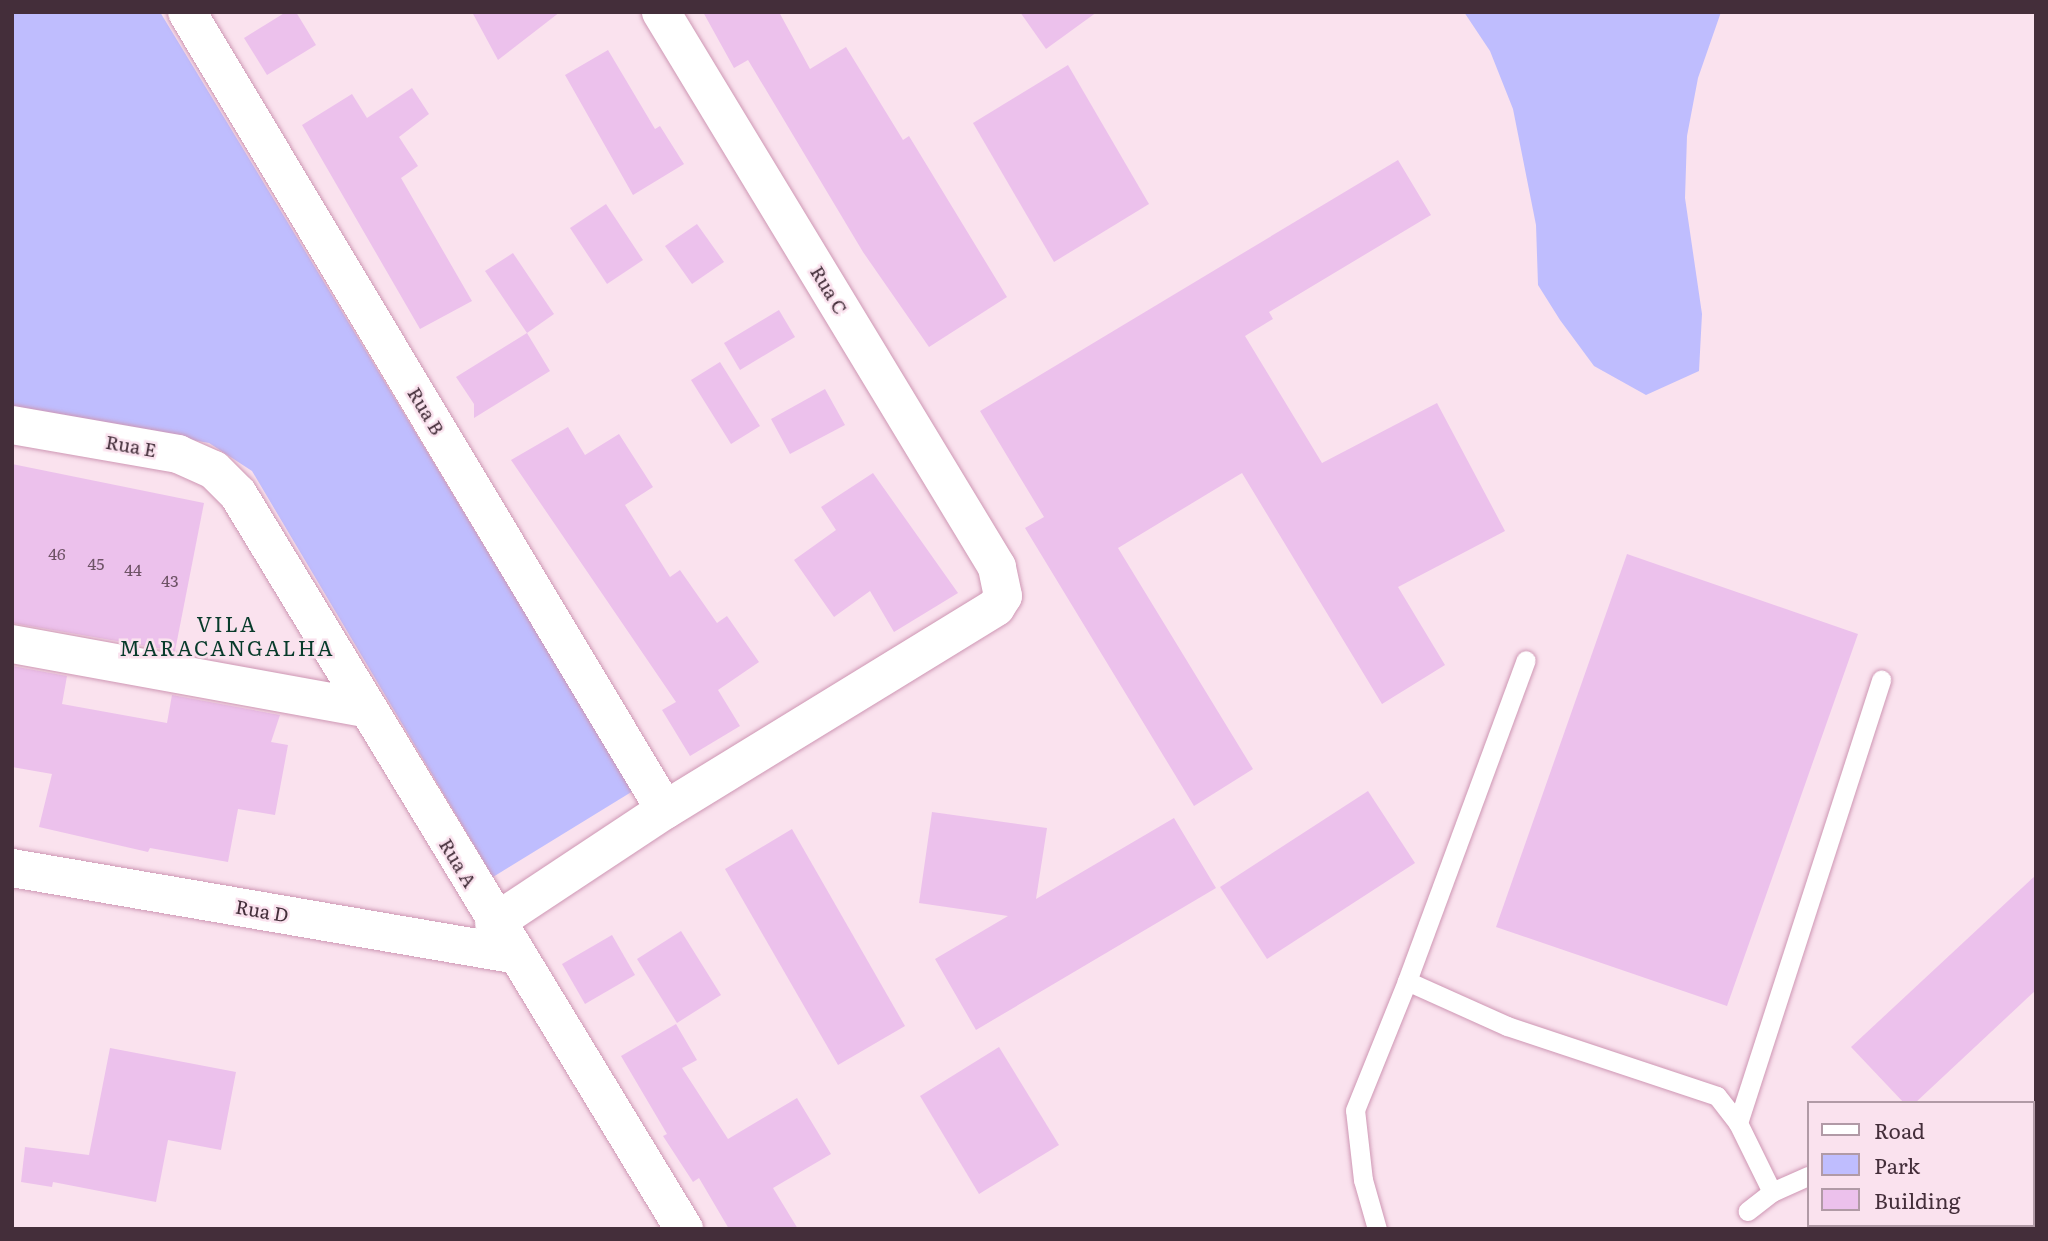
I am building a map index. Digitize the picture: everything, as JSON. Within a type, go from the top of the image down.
[{"type":"street","name":"Rua B","points":[[187,12],[665,810]]},
{"type":"street","name":"Rua C","points":[[661,12],[997,567],[1004,584],[996,607],[665,810]]},
{"type":"street","name":"Rua E","points":[[12,425],[178,454],[214,470],[238,494]]},
{"type":"street","name":"Rua A","points":[[238,494],[503,938],[684,1229]]},
{"type":"street","points":[[12,644],[365,708]]},
{"type":"street","points":[[503,938],[665,810]]},
{"type":"street","name":"Rua D","points":[[12,868],[503,938]]},
{"type":"lane","points":[[1377,1229],[1363,1180],[1355,1110],[1407,981],[1526,660]]},
{"type":"lane","points":[[1738,1123],[1881,680]]},
{"type":"lane","points":[[1407,981],[1507,1026],[1717,1096],[1738,1123],[1772,1192]]},
{"type":"lane","points":[[1748,1211],[1772,1192],[1806,1177]]},
{"type":"green space","points":[[12,12],[160,12],[633,791],[493,877],[252,471],[209,443],[12,407]]},
{"type":"green space","points":[[1464,12],[1721,12],[1698,78],[1687,136],[1685,198],[1702,314],[1699,371],[1646,395],[1594,366],[1560,320],[1538,285],[1536,225],[1513,109],[1490,51]]},
{"type":"building","points":[[286,12],[296,12],[316,45],[267,75],[244,38]]},
{"type":"building","points":[[472,12],[560,12],[498,60]]},
{"type":"building","points":[[703,12],[779,12],[810,69],[846,47],[903,140],[909,136],[1007,297],[929,347],[863,252],[748,60],[734,68]]},
{"type":"building","points":[[1020,12],[1097,12],[1046,49]]},
{"type":"building","points":[[608,50],[655,129],[660,126],[684,164],[633,195],[565,75]]},
{"type":"building","points":[[1068,65],[1149,204],[1054,262],[973,123]]},
{"type":"building","points":[[412,88],[429,114],[399,137],[418,166],[401,178],[472,301],[420,329],[302,125],[352,94],[367,118]]},
{"type":"building","points":[[1398,160],[1431,215],[1269,312],[1273,319],[1245,336],[1322,463],[1437,403],[1505,531],[1398,587],[1445,665],[1382,704],[1242,473],[1118,548],[1253,769],[1194,806],[1025,528],[1044,517],[980,411]]},
{"type":"building","points":[[606,204],[643,260],[607,284],[570,228]]},
{"type":"building","points":[[697,224],[724,262],[692,284],[665,246]]},
{"type":"building","points":[[513,253],[554,314],[527,333],[485,271]]},
{"type":"building","points":[[779,310],[795,337],[740,370],[724,343]]},
{"type":"building","points":[[527,333],[550,371],[474,418],[474,404],[456,377]]},
{"type":"building","points":[[720,362],[760,426],[731,444],[691,380]]},
{"type":"building","points":[[825,389],[845,425],[790,454],[771,419]]},
{"type":"building","points":[[568,427],[585,455],[619,434],[653,487],[625,505],[670,577],[680,570],[717,623],[727,616],[759,662],[718,690],[740,726],[690,756],[662,710],[676,702],[511,460]]},
{"type":"building","points":[[12,464],[204,503],[175,651],[12,623]]},
{"type":"building","points":[[873,473],[958,593],[894,632],[870,591],[834,617],[794,560],[836,530],[821,507]]},
{"type":"building","points":[[1627,554],[1858,634],[1727,1006],[1496,927]]},
{"type":"building","points":[[12,666],[67,676],[62,704],[167,723],[172,695],[280,715],[271,742],[288,745],[275,815],[238,809],[228,862],[150,848],[148,852],[39,827],[52,774],[12,767]]},
{"type":"building","points":[[1368,791],[1415,863],[1267,959],[1220,887]]},
{"type":"building","points":[[932,812],[1047,828],[1036,899],[1174,818],[1216,888],[976,1030],[935,959],[1008,916],[919,903]]},
{"type":"building","points":[[792,829],[905,1026],[838,1065],[725,869]]},
{"type":"building","points":[[2036,875],[2036,990],[1917,1101],[1902,1101],[1851,1047]]},
{"type":"building","points":[[681,931],[721,995],[677,1023],[637,959]]},
{"type":"building","points":[[612,935],[635,975],[585,1004],[562,964]]},
{"type":"building","points":[[676,1024],[697,1060],[682,1068],[728,1139],[797,1098],[831,1154],[773,1188],[798,1229],[729,1229],[699,1178],[693,1182],[663,1136],[667,1134],[621,1056]]},
{"type":"building","points":[[999,1047],[1059,1145],[979,1194],[920,1096]]},
{"type":"building","points":[[110,1048],[236,1072],[221,1150],[168,1140],[156,1202],[53,1182],[52,1187],[21,1182],[25,1147],[89,1155]]},
{"type":"district","name":"VILA MARACANGALHA","points":[[227,635]]}]
